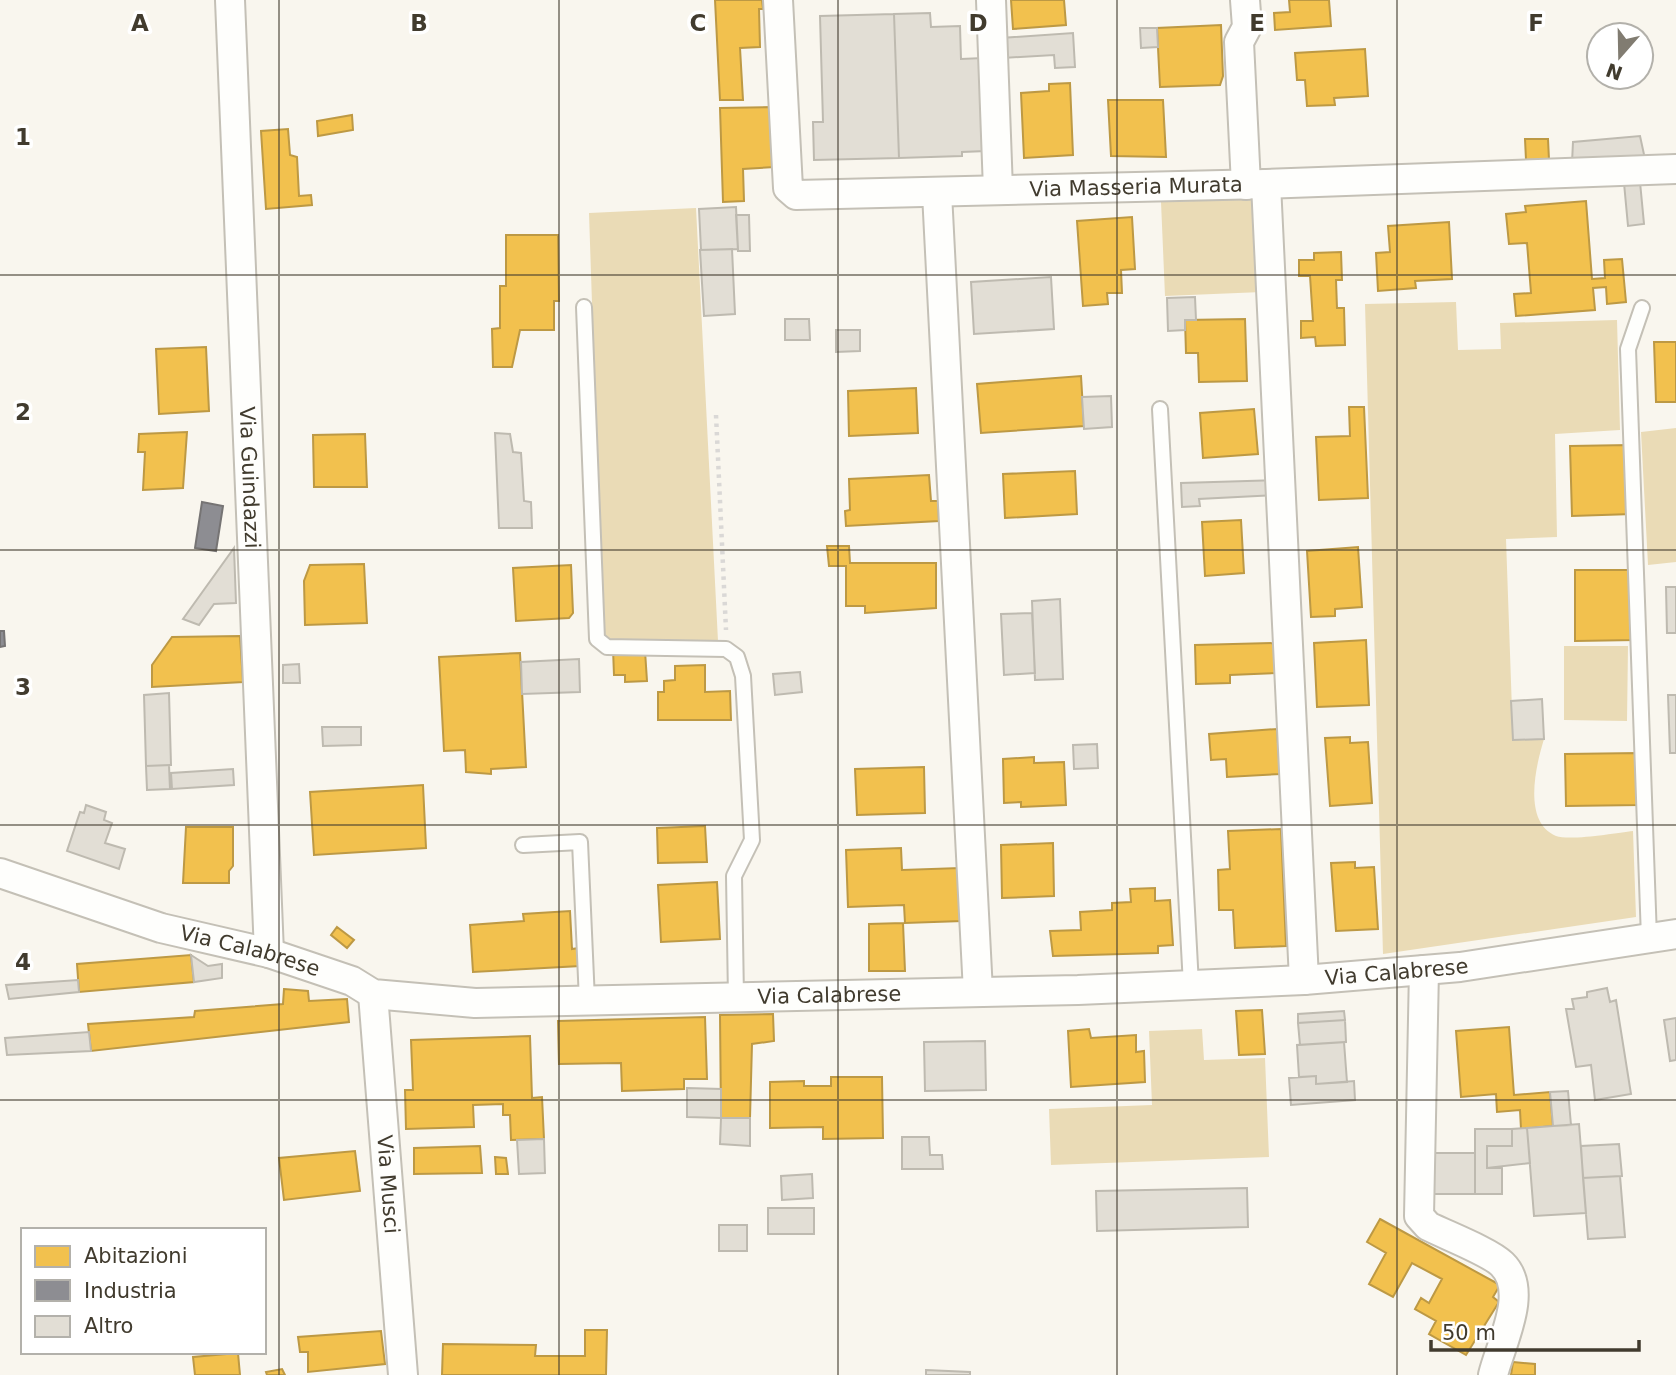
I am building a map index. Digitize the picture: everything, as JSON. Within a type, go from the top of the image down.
[{"type":"street","name":"Via Guindazzi","points":[[230,0],[270,953]]},
{"type":"street","name":"Via Masseria Murata","points":[[778,0],[791,192],[937,193],[1256,185],[1676,169]]},
{"type":"street","points":[[991,0],[998,190]]},
{"type":"street","points":[[1245,0],[1247,27],[1239,42],[1256,185],[1304,980]]},
{"type":"street","points":[[937,193],[978,992]]},
{"type":"street","name":"Via Calabrese","points":[[0,873],[162,928],[270,953],[352,981],[373,994],[475,1003],[978,992],[1304,980],[1424,970],[1663,936]]},
{"type":"street","points":[[1424,970],[1419,1216],[1428,1226],[1502,1264],[1510,1276],[1513,1307],[1493,1375]]},
{"type":"street","name":"Via Musci","points":[[373,994],[403,1375]]},
{"type":"lane","points":[[584,307],[597,639],[607,647],[726,649],[737,657],[743,676],[752,840],[734,876],[736,998]]},
{"type":"lane","points":[[1642,308],[1628,349],[1663,936]]},
{"type":"lane","points":[[1160,409],[1191,985]]},
{"type":"lane","points":[[523,845],[580,842],[587,1000]]},
{"type":"path","points":[[716,415],[726,649]]},
{"type":"shaded area","points":[[1258,199],[1262,292],[1165,296],[1161,202]]},
{"type":"shaded area","points":[[696,208],[718,641],[612,643],[603,634],[589,213]]},
{"type":"shaded area","points":[[1456,302],[1458,350],[1501,349],[1500,323],[1617,320],[1620,430],[1555,434],[1557,537],[1506,539],[1513,739],[1544,739],[1534,792],[1539,819],[1545,829],[1563,837],[1633,831],[1636,917],[1383,954],[1365,304]]},
{"type":"shaded area","points":[[1676,428],[1676,562],[1648,565],[1641,432]]},
{"type":"shaded area","points":[[1564,646],[1628,646],[1627,721],[1564,720]]},
{"type":"shaded area","points":[[1202,1029],[1204,1060],[1265,1058],[1269,1157],[1051,1165],[1049,1109],[1152,1105],[1149,1031]]},
{"type":"building: Abitazioni","points":[[715,0],[762,0],[763,9],[759,9],[760,47],[740,48],[743,100],[720,100]]},
{"type":"building: Abitazioni","points":[[1011,0],[1064,0],[1066,25],[1013,29]]},
{"type":"building: Abitazioni","points":[[1289,0],[1329,0],[1331,26],[1275,30],[1274,13],[1290,12]]},
{"type":"building: Abitazioni","points":[[1221,25],[1223,76],[1220,85],[1160,87],[1157,28]]},
{"type":"building: Abitazioni","points":[[1365,49],[1368,96],[1334,98],[1335,105],[1307,106],[1305,80],[1297,80],[1295,53]]},
{"type":"building: Abitazioni","points":[[1070,83],[1073,155],[1024,158],[1021,93],[1049,91],[1049,84]]},
{"type":"building: Abitazioni","points":[[1108,100],[1163,100],[1166,157],[1111,156]]},
{"type":"building: Abitazioni","points":[[771,107],[774,167],[743,169],[744,201],[723,202],[720,108]]},
{"type":"building: Abitazioni","points":[[352,115],[353,130],[318,136],[317,121]]},
{"type":"building: Abitazioni","points":[[288,129],[290,155],[297,157],[299,196],[311,195],[312,205],[266,209],[261,131]]},
{"type":"building: Abitazioni","points":[[1525,139],[1548,139],[1549,160],[1526,160]]},
{"type":"building: Abitazioni","points":[[1586,201],[1592,279],[1605,278],[1604,260],[1622,259],[1626,302],[1607,304],[1606,287],[1593,288],[1595,310],[1516,316],[1514,294],[1531,293],[1527,243],[1509,244],[1506,214],[1526,212],[1525,206]]},
{"type":"building: Abitazioni","points":[[1132,217],[1135,269],[1121,270],[1122,293],[1107,293],[1108,304],[1083,306],[1077,221]]},
{"type":"building: Abitazioni","points":[[1449,222],[1452,279],[1415,281],[1416,288],[1378,291],[1376,253],[1390,252],[1388,226]]},
{"type":"building: Abitazioni","points":[[506,235],[558,235],[559,301],[554,301],[554,330],[520,330],[512,367],[493,367],[492,329],[500,328],[500,286],[506,286]]},
{"type":"building: Abitazioni","points":[[1341,252],[1342,280],[1336,280],[1337,308],[1344,308],[1345,345],[1316,346],[1315,337],[1301,338],[1301,321],[1313,321],[1310,276],[1299,276],[1299,260],[1314,260],[1314,253]]},
{"type":"building: Abitazioni","points":[[1245,319],[1247,381],[1199,382],[1198,353],[1186,353],[1185,320]]},
{"type":"building: Abitazioni","points":[[1654,342],[1676,342],[1676,402],[1656,402]]},
{"type":"building: Abitazioni","points":[[206,347],[209,411],[159,414],[156,349]]},
{"type":"building: Abitazioni","points":[[1081,376],[1084,426],[981,433],[977,384]]},
{"type":"building: Abitazioni","points":[[916,388],[918,433],[849,436],[848,391]]},
{"type":"building: Abitazioni","points":[[1349,407],[1364,407],[1368,498],[1319,500],[1316,437],[1350,436]]},
{"type":"building: Abitazioni","points":[[1254,409],[1258,454],[1203,458],[1200,413]]},
{"type":"building: Abitazioni","points":[[187,432],[183,488],[143,490],[145,452],[138,452],[139,434]]},
{"type":"building: Abitazioni","points":[[365,434],[367,487],[314,487],[313,435]]},
{"type":"building: Abitazioni","points":[[1630,445],[1632,514],[1572,516],[1570,446]]},
{"type":"building: Abitazioni","points":[[1075,471],[1077,514],[1005,518],[1003,474]]},
{"type":"building: Abitazioni","points":[[929,475],[931,501],[938,501],[939,521],[846,526],[845,511],[850,510],[849,479]]},
{"type":"building: Abitazioni","points":[[1241,520],[1244,573],[1205,576],[1202,522]]},
{"type":"building: Abitazioni","points":[[827,546],[849,546],[850,563],[936,563],[936,608],[865,613],[865,606],[846,606],[846,566],[829,566]]},
{"type":"building: Abitazioni","points":[[1358,547],[1362,607],[1335,609],[1335,616],[1311,617],[1307,551]]},
{"type":"building: Abitazioni","points":[[364,564],[367,623],[305,625],[304,581],[310,565]]},
{"type":"building: Abitazioni","points":[[571,565],[573,613],[569,618],[516,621],[513,568]]},
{"type":"building: Abitazioni","points":[[1575,570],[1632,570],[1635,640],[1575,641]]},
{"type":"building: Abitazioni","points":[[240,636],[243,682],[152,687],[152,665],[172,637]]},
{"type":"building: Abitazioni","points":[[1366,640],[1369,705],[1317,707],[1314,643]]},
{"type":"building: Abitazioni","points":[[1276,643],[1277,673],[1230,675],[1230,683],[1196,684],[1195,645]]},
{"type":"building: Abitazioni","points":[[613,649],[645,651],[647,681],[625,682],[625,675],[614,675]]},
{"type":"building: Abitazioni","points":[[520,653],[526,767],[491,769],[491,774],[466,772],[465,750],[444,751],[439,657]]},
{"type":"building: Abitazioni","points":[[705,665],[705,692],[730,691],[731,720],[658,720],[658,692],[664,692],[664,681],[675,680],[675,666]]},
{"type":"building: Abitazioni","points":[[1277,729],[1280,774],[1227,777],[1226,759],[1211,760],[1209,734]]},
{"type":"building: Abitazioni","points":[[1350,737],[1350,743],[1368,742],[1372,803],[1330,806],[1325,738]]},
{"type":"building: Abitazioni","points":[[1639,753],[1640,805],[1566,806],[1565,754]]},
{"type":"building: Abitazioni","points":[[1034,757],[1034,763],[1064,762],[1066,805],[1021,807],[1021,802],[1004,803],[1003,759]]},
{"type":"building: Abitazioni","points":[[924,767],[925,813],[857,815],[855,769]]},
{"type":"building: Abitazioni","points":[[423,785],[426,848],[314,855],[310,792]]},
{"type":"building: Abitazioni","points":[[705,826],[707,862],[658,863],[657,828]]},
{"type":"building: Abitazioni","points":[[186,827],[233,827],[233,866],[229,871],[229,883],[183,883]]},
{"type":"building: Abitazioni","points":[[1281,829],[1286,946],[1235,948],[1233,910],[1219,910],[1218,870],[1230,869],[1228,831]]},
{"type":"building: Abitazioni","points":[[1053,843],[1054,896],[1002,898],[1001,845]]},
{"type":"building: Abitazioni","points":[[901,848],[902,870],[960,868],[962,921],[905,923],[904,905],[848,907],[846,850]]},
{"type":"building: Abitazioni","points":[[1355,862],[1355,868],[1374,867],[1378,929],[1336,931],[1331,863]]},
{"type":"building: Abitazioni","points":[[717,882],[720,939],[661,942],[658,885]]},
{"type":"building: Abitazioni","points":[[1155,888],[1155,901],[1170,900],[1173,945],[1158,946],[1158,953],[1053,956],[1050,931],[1081,930],[1080,912],[1112,910],[1112,903],[1131,902],[1130,889]]},
{"type":"building: Abitazioni","points":[[570,911],[572,949],[579,948],[580,966],[473,972],[470,925],[524,921],[523,914]]},
{"type":"building: Abitazioni","points":[[903,923],[905,971],[869,971],[869,924]]},
{"type":"building: Abitazioni","points":[[337,927],[354,940],[347,948],[331,935]]},
{"type":"building: Abitazioni","points":[[191,955],[194,982],[79,992],[77,964]]},
{"type":"building: Abitazioni","points":[[284,989],[308,991],[309,1001],[347,999],[349,1022],[91,1051],[88,1024],[194,1017],[195,1011],[283,1004]]},
{"type":"building: Abitazioni","points":[[1262,1010],[1265,1054],[1239,1055],[1236,1011]]},
{"type":"building: Abitazioni","points":[[773,1014],[774,1041],[752,1044],[750,1118],[721,1118],[720,1015]]},
{"type":"building: Abitazioni","points":[[705,1017],[707,1079],[684,1079],[684,1089],[622,1091],[621,1063],[559,1064],[558,1021]]},
{"type":"building: Abitazioni","points":[[1509,1027],[1514,1095],[1550,1092],[1553,1126],[1521,1129],[1520,1110],[1497,1112],[1496,1094],[1461,1097],[1456,1031]]},
{"type":"building: Abitazioni","points":[[1089,1029],[1091,1038],[1136,1035],[1136,1052],[1144,1051],[1145,1082],[1071,1087],[1068,1031]]},
{"type":"building: Abitazioni","points":[[530,1036],[532,1098],[542,1097],[544,1139],[511,1140],[510,1115],[503,1115],[503,1104],[473,1105],[474,1127],[406,1129],[405,1090],[413,1090],[411,1040]]},
{"type":"building: Abitazioni","points":[[831,1077],[882,1077],[883,1138],[823,1139],[823,1127],[770,1128],[770,1082],[804,1081],[804,1086],[831,1086]]},
{"type":"building: Abitazioni","points":[[480,1146],[482,1173],[414,1174],[414,1148]]},
{"type":"building: Abitazioni","points":[[355,1151],[360,1191],[284,1200],[279,1158]]},
{"type":"building: Abitazioni","points":[[495,1157],[506,1158],[508,1174],[496,1174]]},
{"type":"building: Abitazioni","points":[[1380,1219],[1500,1285],[1493,1297],[1499,1302],[1466,1355],[1429,1334],[1436,1321],[1415,1309],[1421,1298],[1429,1303],[1442,1279],[1412,1263],[1393,1297],[1369,1284],[1386,1253],[1367,1242]]},
{"type":"building: Abitazioni","points":[[585,1330],[607,1330],[606,1375],[442,1375],[443,1344],[536,1345],[535,1356],[585,1356]]},
{"type":"building: Abitazioni","points":[[381,1331],[385,1364],[308,1372],[308,1352],[300,1352],[298,1337]]},
{"type":"building: Abitazioni","points":[[238,1354],[240,1375],[195,1375],[193,1357]]},
{"type":"building: Abitazioni","points":[[1513,1362],[1535,1364],[1535,1375],[1511,1375]]},
{"type":"building: Abitazioni","points":[[282,1369],[285,1375],[267,1375],[266,1372]]},
{"type":"building: Industria","points":[[202,502],[223,506],[216,551],[195,548]]},
{"type":"building: Industria","points":[[0,631],[4,631],[5,646],[0,647]]},
{"type":"building: Altro","points":[[930,13],[931,27],[960,26],[961,59],[983,58],[986,151],[962,152],[962,156],[899,158],[894,14]]},
{"type":"building: Altro","points":[[894,14],[899,158],[814,160],[813,122],[823,122],[820,16]]},
{"type":"building: Altro","points":[[1140,28],[1157,28],[1158,47],[1141,48]]},
{"type":"building: Altro","points":[[1073,33],[1075,67],[1055,68],[1054,55],[1003,58],[1001,38]]},
{"type":"building: Altro","points":[[1640,136],[1645,159],[1572,163],[1573,142]]},
{"type":"building: Altro","points":[[1640,182],[1644,224],[1628,226],[1624,183]]},
{"type":"building: Altro","points":[[736,207],[738,249],[701,250],[699,209]]},
{"type":"building: Altro","points":[[736,215],[749,215],[750,251],[738,251]]},
{"type":"building: Altro","points":[[732,249],[735,314],[704,316],[700,250]]},
{"type":"building: Altro","points":[[1051,277],[1054,329],[974,334],[971,282]]},
{"type":"building: Altro","points":[[1195,297],[1196,320],[1185,320],[1185,330],[1168,331],[1167,298]]},
{"type":"building: Altro","points":[[785,319],[809,319],[810,340],[785,340]]},
{"type":"building: Altro","points":[[836,330],[860,330],[860,351],[836,352]]},
{"type":"building: Altro","points":[[1111,396],[1112,427],[1084,429],[1082,397]]},
{"type":"building: Altro","points":[[495,433],[510,434],[513,452],[521,453],[524,501],[531,502],[532,528],[499,528]]},
{"type":"building: Altro","points":[[1277,480],[1279,495],[1199,499],[1200,506],[1182,507],[1181,483]]},
{"type":"building: Altro","points":[[234,548],[236,603],[214,604],[199,625],[183,619]]},
{"type":"building: Altro","points":[[1666,587],[1676,587],[1676,633],[1667,633]]},
{"type":"building: Altro","points":[[1060,599],[1063,679],[1035,680],[1032,601]]},
{"type":"building: Altro","points":[[1032,613],[1035,673],[1004,675],[1001,614]]},
{"type":"building: Altro","points":[[579,659],[580,692],[522,694],[521,662]]},
{"type":"building: Altro","points":[[299,664],[300,683],[283,683],[283,665]]},
{"type":"building: Altro","points":[[800,672],[802,692],[775,695],[773,674]]},
{"type":"building: Altro","points":[[169,693],[171,765],[146,766],[144,695]]},
{"type":"building: Altro","points":[[1668,695],[1676,695],[1676,753],[1670,753]]},
{"type":"building: Altro","points":[[1542,699],[1544,739],[1513,740],[1511,701]]},
{"type":"building: Altro","points":[[322,727],[361,727],[361,745],[323,746]]},
{"type":"building: Altro","points":[[1097,744],[1098,768],[1074,769],[1073,745]]},
{"type":"building: Altro","points":[[169,765],[170,789],[147,790],[146,766]]},
{"type":"building: Altro","points":[[233,769],[234,785],[172,789],[171,773]]},
{"type":"building: Altro","points":[[86,805],[106,812],[104,820],[112,823],[105,843],[125,849],[119,869],[67,851],[80,812],[84,813]]},
{"type":"building: Altro","points":[[191,955],[208,966],[222,964],[222,978],[194,982]]},
{"type":"building: Altro","points":[[78,980],[79,992],[9,999],[6,985]]},
{"type":"building: Altro","points":[[1607,988],[1610,1002],[1616,1000],[1631,1094],[1595,1100],[1591,1065],[1576,1067],[1566,1009],[1574,1009],[1572,999],[1587,997],[1587,992]]},
{"type":"building: Altro","points":[[1344,1011],[1345,1020],[1298,1023],[1298,1014]]},
{"type":"building: Altro","points":[[1676,1018],[1676,1060],[1670,1061],[1664,1020]]},
{"type":"building: Altro","points":[[1345,1020],[1346,1042],[1300,1045],[1298,1023]]},
{"type":"building: Altro","points":[[89,1032],[91,1051],[7,1055],[5,1038]]},
{"type":"building: Altro","points":[[985,1041],[986,1090],[925,1091],[924,1042]]},
{"type":"building: Altro","points":[[1344,1042],[1347,1082],[1316,1084],[1316,1076],[1299,1077],[1297,1045]]},
{"type":"building: Altro","points":[[1316,1076],[1316,1084],[1354,1081],[1355,1100],[1291,1105],[1289,1078]]},
{"type":"building: Altro","points":[[687,1088],[721,1089],[721,1118],[687,1117]]},
{"type":"building: Altro","points":[[1568,1091],[1571,1125],[1553,1126],[1550,1092]]},
{"type":"building: Altro","points":[[721,1118],[750,1118],[750,1146],[720,1144]]},
{"type":"building: Altro","points":[[1579,1124],[1586,1213],[1534,1216],[1527,1128]]},
{"type":"building: Altro","points":[[1527,1128],[1530,1163],[1487,1168],[1487,1146],[1512,1146],[1512,1129]]},
{"type":"building: Altro","points":[[1475,1129],[1512,1129],[1512,1146],[1487,1146],[1487,1168],[1502,1168],[1502,1194],[1475,1194]]},
{"type":"building: Altro","points":[[902,1137],[929,1137],[930,1155],[942,1155],[943,1169],[902,1169]]},
{"type":"building: Altro","points":[[544,1139],[545,1173],[519,1174],[517,1140]]},
{"type":"building: Altro","points":[[1619,1144],[1622,1176],[1583,1178],[1581,1146]]},
{"type":"building: Altro","points":[[1434,1153],[1475,1153],[1475,1194],[1433,1194]]},
{"type":"building: Altro","points":[[812,1174],[813,1198],[782,1200],[781,1176]]},
{"type":"building: Altro","points":[[1620,1176],[1625,1237],[1588,1239],[1583,1178]]},
{"type":"building: Altro","points":[[1247,1188],[1248,1227],[1097,1231],[1096,1191]]},
{"type":"building: Altro","points":[[768,1208],[814,1208],[814,1234],[768,1234]]},
{"type":"building: Altro","points":[[719,1225],[747,1225],[747,1251],[719,1251]]},
{"type":"building: Altro","points":[[926,1370],[970,1372],[970,1375],[926,1375]]}]
